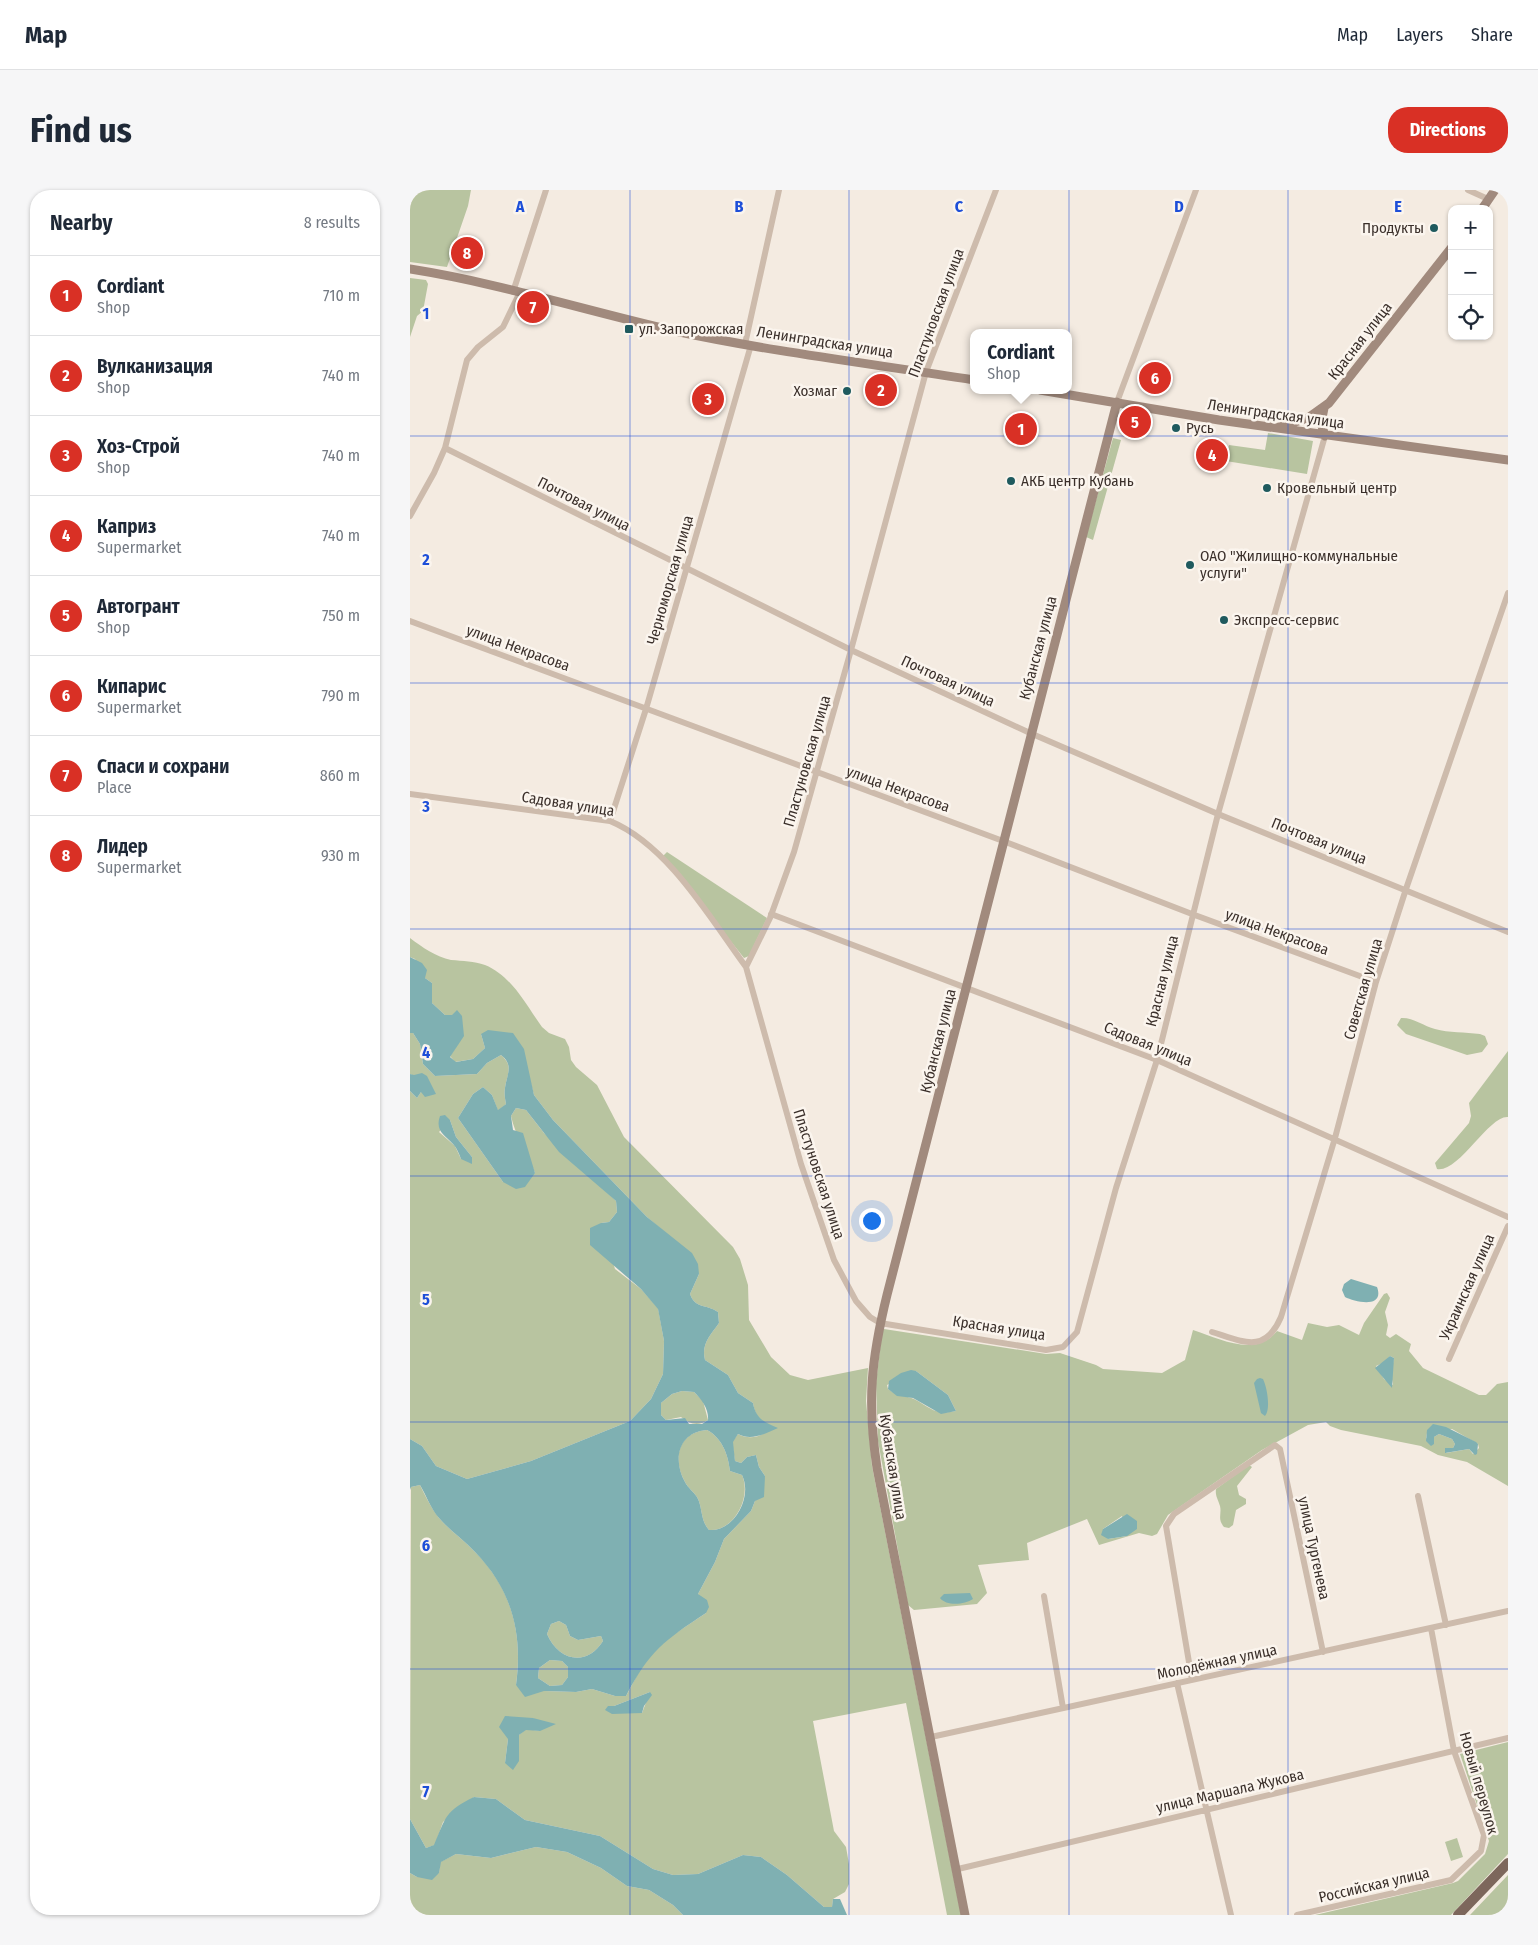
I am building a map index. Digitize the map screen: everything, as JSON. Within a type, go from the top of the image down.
[{"type":"main road","points":[[1458,1915],[1508,1863]]},
{"type":"street","points":[[410,516],[434,473],[445,448],[467,360],[478,348],[503,328],[516,293],[546,190]]},
{"type":"street","name":"Черноморская улица","points":[[610,820],[646,709],[748,344],[779,190]]},
{"type":"street","name":"Пластуновская улица","points":[[880,1323],[870,1317],[856,1302],[834,1260],[801,1164],[746,967],[771,914],[794,852],[926,372],[996,190]]},
{"type":"street","name":"Кубанская улица","points":[[965,1915],[958,1870],[874,1446],[871,1412],[872,1378],[880,1323],[1116,402],[1196,190]]},
{"type":"street","points":[[1468,190],[1488,199]]},
{"type":"street","points":[[1484,205],[1495,190]]},
{"type":"street","name":"Красная улица","points":[[1274,428],[1308,418],[1324,408],[1450,250]]},
{"type":"street","name":"Ленинградская улица","points":[[410,269],[677,331],[970,379]]},
{"type":"street","name":"Ленинградская улица","points":[[1065,394],[1325,436],[1508,460]]},
{"type":"street","points":[[1324,408],[1321,424],[1325,436]]},
{"type":"street","name":"Красная улица","points":[[880,1323],[1046,1350],[1059,1348],[1068,1343],[1080,1325],[1116,1188],[1157,1060],[1218,814],[1325,436]]},
{"type":"street","name":"Почтовая улица","points":[[445,448],[851,650],[1030,733],[1218,814],[1406,889],[1479,922],[1508,932]]},
{"type":"street","name":"Советская улица","points":[[1212,1332],[1241,1341],[1257,1343],[1264,1340],[1273,1331],[1285,1307],[1335,1138],[1376,982],[1508,593]]},
{"type":"street","name":"улица Некрасова","points":[[410,621],[1004,841],[1192,914],[1376,982]]},
{"type":"street","name":"Садовая улица","points":[[410,794],[610,820],[629,829],[659,855],[746,967]]},
{"type":"street","name":"Садовая улица","points":[[771,914],[1157,1060],[1508,1217]]},
{"type":"street","name":"Украинская улица","points":[[1449,1359],[1508,1226]]},
{"type":"street","name":"улица Тургенева","points":[[1192,1680],[1166,1526],[1174,1514],[1276,1445],[1280,1449],[1323,1652]]},
{"type":"street","points":[[1418,1496],[1446,1625]]},
{"type":"street","points":[[1044,1596],[1063,1708]]},
{"type":"street","name":"Молодёжная улица","points":[[931,1737],[1508,1611]]},
{"type":"street","name":"Новый переулок","points":[[1431,1628],[1454,1751],[1484,1835],[1481,1851],[1456,1877]]},
{"type":"street","points":[[1177,1684],[1231,1915]]},
{"type":"street","name":"улица Маршала Жукова","points":[[958,1870],[1508,1738]]},
{"type":"street","name":"Российская улица","points":[[1298,1915],[1456,1877]]},
{"type":"green space","points":[[410,190],[471,190],[468,206],[447,267],[410,262]]},
{"type":"green space","points":[[410,278],[426,280],[428,284],[423,311],[417,316],[410,337]]},
{"type":"green space","points":[[1268,433],[1313,441],[1307,474],[1226,461],[1229,445],[1265,450]]},
{"type":"green space","points":[[1113,438],[1121,440],[1093,540],[1086,537]]},
{"type":"green space","points":[[667,852],[767,918],[749,956],[744,958],[663,856]]},
{"type":"green space","points":[[410,938],[440,957],[481,964],[495,970],[518,992],[542,1027],[549,1033],[565,1039],[569,1047],[571,1060],[576,1067],[597,1085],[624,1137],[733,1247],[740,1259],[748,1285],[749,1320],[771,1357],[790,1375],[808,1380],[868,1368],[866,1401],[872,1466],[961,1915],[947,1915],[906,1703],[813,1721],[834,1831],[846,1847],[849,1864],[849,1884],[845,1892],[833,1899],[832,1908],[824,1907],[787,1875],[761,1857],[743,1855],[698,1874],[673,1875],[653,1869],[600,1836],[525,1820],[496,1799],[474,1797],[443,1822],[435,1845],[426,1848],[410,1819],[411,1487],[420,1485],[439,1518],[475,1552],[498,1581],[512,1613],[516,1630],[518,1666],[516,1685],[544,1691],[576,1692],[592,1689],[615,1696],[626,1696],[643,1664],[664,1641],[706,1613],[698,1594],[715,1562],[724,1539],[751,1511],[765,1476],[759,1467],[756,1455],[747,1457],[741,1463],[735,1461],[732,1442],[738,1434],[748,1437],[757,1436],[772,1426],[764,1423],[759,1418],[753,1403],[738,1393],[728,1375],[705,1360],[705,1345],[719,1323],[718,1312],[698,1304],[692,1299],[690,1294],[699,1274],[668,1235],[647,1217],[553,1120],[534,1095],[528,1073],[481,1034],[485,1048],[473,1059],[455,1062],[450,1056],[456,1047],[452,1015],[445,1015],[432,1003],[432,983],[425,978],[415,959],[410,957]],"holes":[[[650,1692],[642,1713],[623,1713],[608,1706],[614,1706]],[[533,1718],[540,1731],[526,1729],[519,1735],[519,1748],[505,1763],[508,1739]]]},
{"type":"green space","points":[[1401,1018],[1440,1030],[1480,1034],[1485,1036],[1488,1044],[1482,1052],[1467,1055],[1406,1034],[1397,1025]]},
{"type":"green space","points":[[410,1033],[413,1033],[420,1044],[423,1064],[435,1076],[477,1074],[487,1063],[501,1055],[509,1067],[505,1090],[506,1104],[498,1111],[492,1095],[483,1087],[473,1094],[458,1118],[503,1182],[535,1173],[513,1123],[511,1116],[516,1108],[526,1110],[544,1133],[616,1201],[617,1212],[609,1222],[601,1223],[615,1269],[641,1289],[658,1308],[664,1341],[663,1374],[651,1399],[630,1421],[531,1461],[467,1479],[436,1466],[422,1446],[410,1439],[410,1091],[417,1098],[421,1092],[414,1076],[410,1074]],"holes":[[[450,1120],[456,1137],[472,1157],[461,1159],[455,1146],[439,1132]]]},
{"type":"green space","points":[[1508,1051],[1508,1117],[1500,1119],[1492,1125],[1455,1162],[1446,1168],[1437,1169],[1435,1163],[1469,1123],[1471,1116],[1469,1103]]},
{"type":"green space","points":[[1387,1293],[1390,1298],[1385,1312],[1388,1325],[1386,1335],[1390,1338],[1396,1334],[1411,1344],[1409,1351],[1423,1368],[1479,1395],[1486,1395],[1497,1384],[1508,1382],[1508,1486],[1467,1462],[1438,1455],[1421,1446],[1341,1430],[1330,1426],[1326,1422],[1308,1425],[1262,1450],[1168,1515],[1157,1534],[1152,1536],[1139,1533],[1099,1545],[1087,1519],[1027,1543],[1029,1560],[978,1565],[987,1593],[977,1604],[914,1610],[908,1605],[878,1441],[876,1383],[882,1332],[884,1329],[1046,1354],[1060,1353],[1103,1369],[1162,1373],[1185,1360],[1193,1330],[1237,1344],[1248,1345],[1259,1344],[1277,1331],[1302,1340],[1308,1323],[1327,1327],[1339,1325],[1359,1335],[1364,1323],[1384,1294]],"holes":[[[1390,1356],[1394,1358],[1391,1374],[1393,1385],[1384,1379],[1376,1366],[1385,1362]],[[916,1371],[948,1395],[956,1411],[938,1412],[914,1399],[892,1392],[888,1389],[887,1385]],[[1452,1429],[1478,1444],[1479,1448],[1473,1454],[1469,1449],[1446,1453],[1447,1448],[1453,1448],[1455,1444],[1452,1439],[1439,1434],[1434,1437],[1432,1442],[1426,1438],[1427,1433]],[[1122,1516],[1127,1536],[1108,1539],[1103,1529]]]},
{"type":"green space","points":[[682,1391],[694,1392],[703,1401],[708,1420],[694,1424],[681,1417],[666,1420],[661,1415],[661,1403],[672,1394]]},
{"type":"green space","points":[[707,1430],[717,1437],[723,1447],[730,1471],[742,1475],[745,1493],[743,1503],[733,1519],[718,1529],[709,1530],[704,1522],[697,1497],[686,1484],[679,1464],[680,1448],[684,1441],[697,1432]]},
{"type":"green space","points":[[1249,1465],[1252,1467],[1237,1486],[1239,1495],[1246,1499],[1246,1504],[1236,1510],[1233,1525],[1229,1528],[1224,1527],[1221,1521],[1216,1489]]},
{"type":"green space","points":[[559,1621],[566,1625],[570,1636],[578,1640],[601,1636],[603,1641],[596,1650],[581,1658],[565,1655],[552,1643],[547,1634],[551,1624]]},
{"type":"green space","points":[[550,1660],[562,1661],[568,1667],[568,1677],[562,1685],[550,1686],[538,1678],[539,1668]]},
{"type":"green space","points":[[1508,1742],[1508,1854],[1451,1915],[1315,1915],[1458,1881],[1485,1854],[1489,1841],[1460,1754]]},
{"type":"green space","points":[[1457,1838],[1463,1857],[1451,1861],[1445,1842]]},
{"type":"green space","points":[[536,1847],[567,1852],[601,1868],[627,1886],[649,1890],[673,1905],[683,1915],[410,1915],[410,1873],[417,1877],[439,1873],[440,1862],[456,1854],[491,1858]]},
{"type":"green space","points":[[1508,1875],[1508,1915],[1470,1915]]},
{"type":"water","points":[[410,957],[422,963],[427,970],[425,978],[432,983],[432,1003],[445,1015],[452,1015],[457,1010],[462,1016],[464,1036],[450,1057],[456,1062],[473,1059],[485,1048],[481,1034],[488,1030],[513,1033],[524,1049],[534,1095],[553,1120],[647,1217],[692,1253],[698,1264],[699,1274],[690,1294],[692,1299],[698,1304],[718,1312],[719,1323],[705,1345],[705,1360],[728,1375],[738,1393],[753,1403],[756,1413],[761,1419],[778,1428],[753,1437],[738,1434],[733,1442],[735,1461],[741,1463],[747,1457],[756,1455],[759,1467],[765,1476],[764,1497],[755,1501],[751,1511],[724,1539],[715,1562],[698,1594],[707,1600],[709,1607],[706,1613],[679,1631],[659,1648],[643,1668],[626,1696],[615,1696],[592,1689],[576,1692],[544,1691],[525,1697],[516,1685],[518,1648],[512,1614],[506,1597],[488,1567],[436,1514],[420,1485],[411,1487],[410,1490],[410,1439],[422,1446],[436,1466],[467,1479],[531,1461],[630,1421],[651,1399],[663,1374],[664,1341],[658,1309],[641,1289],[590,1245],[590,1228],[609,1222],[617,1212],[616,1201],[559,1152],[526,1110],[516,1108],[511,1116],[513,1130],[523,1133],[535,1173],[525,1187],[516,1189],[503,1182],[458,1118],[473,1094],[483,1087],[492,1095],[498,1110],[506,1104],[505,1090],[509,1066],[505,1059],[501,1055],[487,1063],[477,1074],[435,1076],[423,1064],[420,1044],[413,1033],[410,1033]],"holes":[[[682,1391],[694,1392],[704,1405],[708,1420],[702,1424],[689,1424],[685,1418],[666,1420],[661,1415],[661,1403],[672,1394]],[[707,1430],[717,1437],[726,1453],[730,1471],[742,1475],[745,1484],[743,1503],[739,1511],[733,1519],[718,1529],[709,1530],[706,1526],[699,1501],[685,1482],[679,1464],[679,1456],[684,1441],[697,1432]],[[559,1621],[566,1625],[570,1636],[578,1640],[601,1636],[603,1641],[596,1650],[581,1658],[565,1655],[558,1650],[547,1634],[551,1624]],[[550,1660],[562,1661],[568,1667],[568,1677],[562,1685],[550,1686],[538,1678],[539,1668]]]},
{"type":"water","points":[[422,1073],[427,1076],[436,1094],[425,1097],[421,1092],[417,1098],[410,1091],[410,1074]]},
{"type":"water","points":[[445,1115],[450,1120],[456,1137],[472,1157],[472,1164],[461,1159],[456,1147],[440,1129],[440,1116]]},
{"type":"water","points":[[1351,1279],[1377,1287],[1377,1299],[1362,1302],[1345,1297],[1342,1290],[1344,1284]]},
{"type":"water","points":[[1390,1356],[1394,1358],[1392,1388],[1375,1368]]},
{"type":"water","points":[[911,1370],[916,1371],[948,1395],[956,1411],[941,1414],[913,1398],[897,1396],[888,1389],[889,1381],[901,1373]]},
{"type":"water","points":[[1260,1378],[1263,1379],[1268,1398],[1268,1408],[1265,1416],[1261,1413],[1254,1383]]},
{"type":"water","points":[[1433,1424],[1446,1427],[1476,1442],[1478,1444],[1477,1454],[1475,1455],[1469,1449],[1445,1453],[1445,1448],[1453,1448],[1455,1444],[1452,1439],[1439,1434],[1434,1437],[1434,1444],[1431,1446],[1426,1441],[1427,1430]]},
{"type":"water","points":[[1127,1514],[1137,1521],[1137,1529],[1127,1536],[1108,1539],[1101,1535],[1103,1529]]},
{"type":"water","points":[[970,1593],[973,1599],[960,1603],[946,1602],[940,1598],[944,1594]]},
{"type":"water","points":[[650,1692],[652,1695],[644,1706],[642,1713],[612,1714],[605,1710],[608,1706],[614,1706]]},
{"type":"water","points":[[505,1716],[533,1718],[556,1724],[540,1731],[526,1730],[519,1735],[519,1761],[513,1770],[505,1763],[508,1739],[499,1727]]},
{"type":"water","points":[[474,1797],[496,1799],[525,1820],[600,1836],[653,1869],[673,1875],[698,1874],[743,1855],[761,1857],[787,1875],[824,1907],[832,1907],[833,1899],[840,1899],[847,1915],[683,1915],[673,1905],[649,1890],[627,1886],[601,1868],[567,1852],[536,1847],[491,1858],[456,1854],[441,1862],[439,1873],[432,1880],[417,1877],[410,1873],[410,1819],[426,1848],[434,1845],[444,1821],[452,1811],[457,1806]]},
{"type":"place","name":"Продукты","points":[[1434,228]]},
{"type":"place","name":"Лидер","points":[[467,253]]},
{"type":"place","name":"Спаси и сохрани","points":[[533,307]]},
{"type":"place","name":"ул. Запорожская","points":[[629,329]]},
{"type":"place","name":"Кипарис","points":[[1155,378]]},
{"type":"place","name":"Вулканизация","points":[[881,390]]},
{"type":"place","name":"Хозмаг","points":[[847,391]]},
{"type":"place","name":"Хоз-Строй","points":[[708,399]]},
{"type":"place","name":"Автогрант","points":[[1135,422]]},
{"type":"place","name":"Русь","points":[[1176,428]]},
{"type":"place","name":"Cordiant","points":[[1021,429]]},
{"type":"place","name":"Каприз","points":[[1212,455]]},
{"type":"place","name":"АКБ центр Кубань","points":[[1011,481]]},
{"type":"place","name":"Кровельный центр","points":[[1267,488]]},
{"type":"place","name":"ОАО \"Жилищно-коммунальные услуги\"","points":[[1190,565]]},
{"type":"place","name":"Экспресс-сервис","points":[[1224,620]]}]
